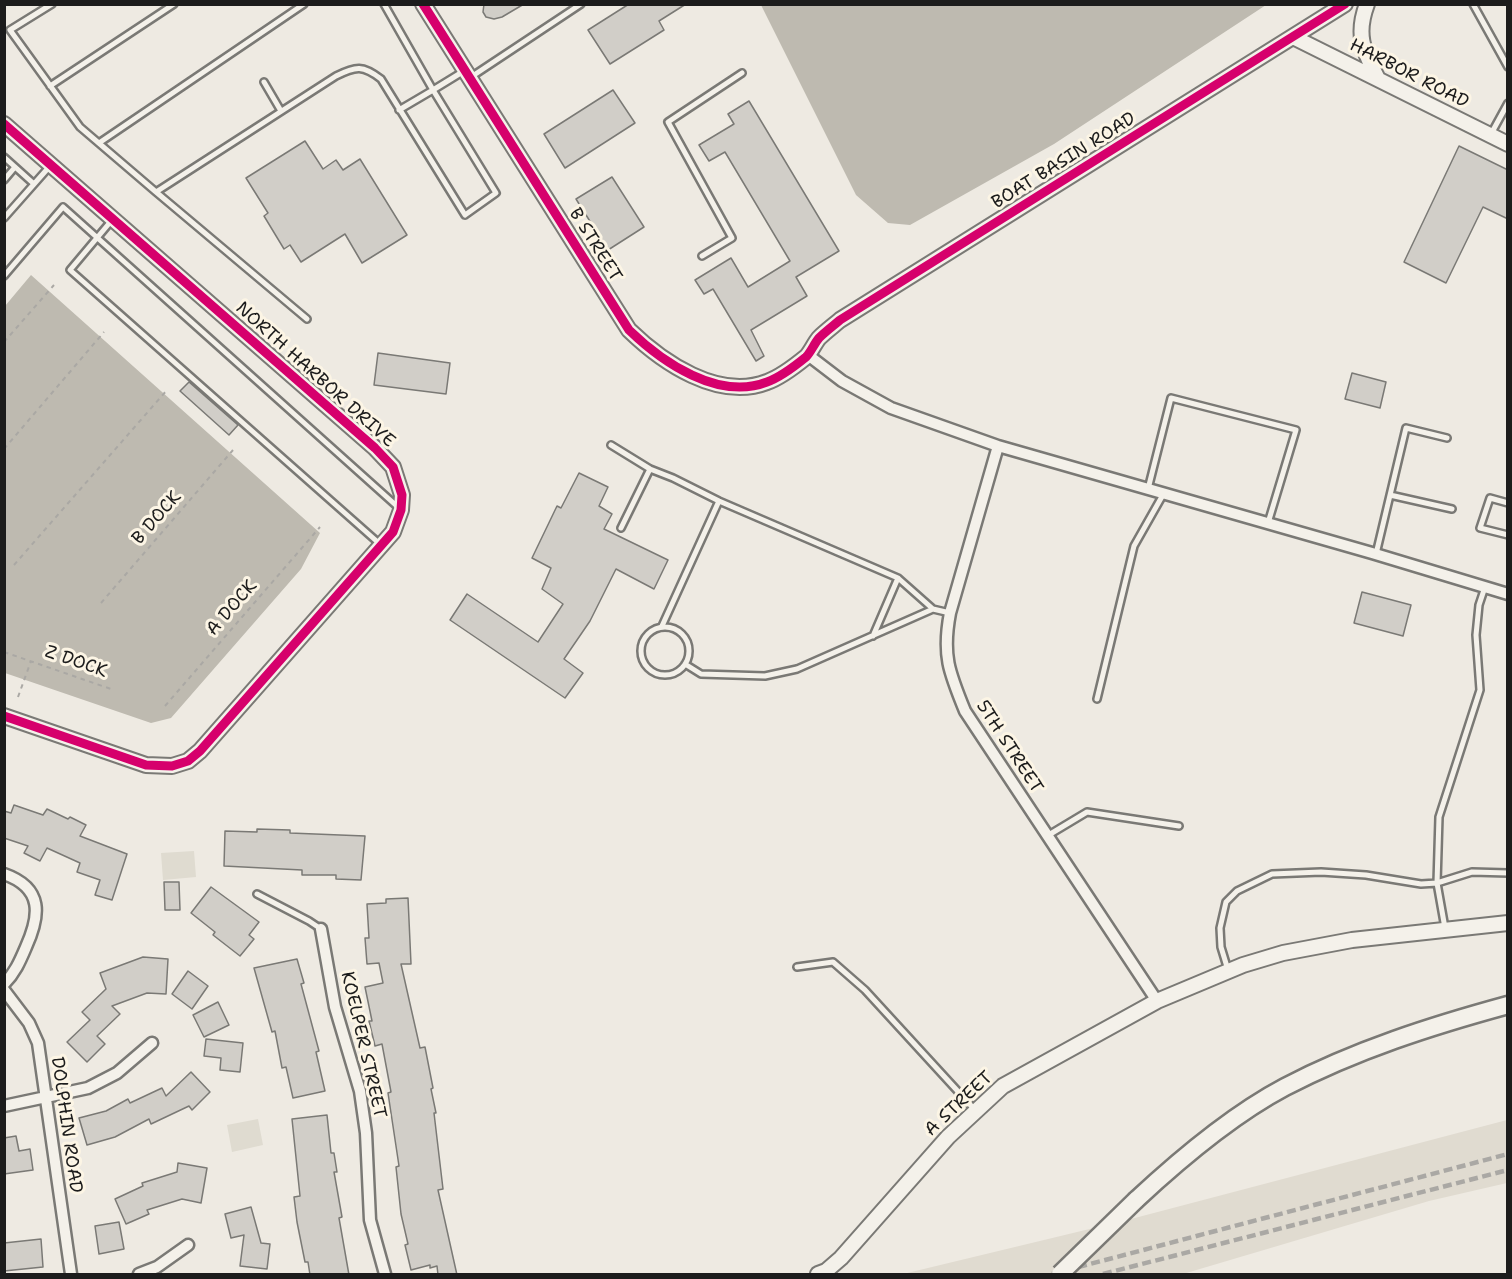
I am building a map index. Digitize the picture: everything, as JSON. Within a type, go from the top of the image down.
[{"type":"main road","points":[[1060,1275],[1136,1200],[1195,1150],[1284,1088],[1365,1050],[1434,1025],[1508,1005]]},
{"type":"street","name":"B STREET","points":[[423,4],[628,330],[650,350],[676,368],[711,383],[747,387],[768,382],[808,355]]},
{"type":"street","name":"BOAT BASIN ROAD","points":[[808,355],[819,339],[840,320],[1345,4]]},
{"type":"street","points":[[1366,4],[1360,27],[1362,46],[1378,79]]},
{"type":"street","name":"HARBOR ROAD","points":[[1293,37],[1508,144]]},
{"type":"street","name":"NORTH HARBOR DRIVE","points":[[6,127],[375,448],[393,467],[402,495],[401,510]]},
{"type":"street","points":[[808,355],[842,381],[891,408],[998,446],[1508,594]]},
{"type":"street","name":"5TH STREET","points":[[998,446],[945,636],[949,673],[965,711],[1157,1001]]},
{"type":"street","points":[[4,716],[146,765],[172,766],[188,761],[200,751],[393,532],[401,510]]},
{"type":"street","points":[[4,874],[27,887],[37,904],[35,927],[14,974],[4,984]]},
{"type":"street","name":"A STREET","points":[[818,1275],[841,1258],[948,1137],[1003,1086],[1157,1001],[1228,971],[1282,953],[1352,940],[1508,923]]},
{"type":"street","name":"KOELPER STREET","points":[[321,929],[335,1007],[360,1091],[366,1133],[370,1220],[385,1275]]},
{"type":"street","name":"DOLPHIN ROAD","points":[[4,990],[29,1023],[38,1043],[71,1275]]},
{"type":"street","points":[[4,1106],[88,1088],[117,1073],[152,1043]]},
{"type":"street","points":[[139,1275],[157,1267],[188,1245]]},
{"type":"lane","points":[[52,4],[10,30],[80,127],[307,319]]},
{"type":"lane","points":[[50,86],[174,4]]},
{"type":"lane","points":[[99,143],[304,4]]},
{"type":"lane","points":[[156,192],[336,75],[351,68],[367,69],[381,79],[465,215],[496,193],[384,4]]},
{"type":"lane","points":[[399,110],[433,90],[467,75],[581,4]]},
{"type":"lane","points":[[1473,4],[1508,67]]},
{"type":"lane","points":[[702,256],[732,238],[668,122],[742,73]]},
{"type":"lane","points":[[264,82],[281,111]]},
{"type":"lane","points":[[1490,136],[1508,103]]},
{"type":"lane","points":[[4,157],[34,184]]},
{"type":"lane","points":[[4,218],[51,165]]},
{"type":"lane","points":[[4,180],[15,167]]},
{"type":"lane","points":[[4,276],[63,207],[401,510]]},
{"type":"lane","points":[[113,219],[70,270],[381,546]]},
{"type":"lane","points":[[1148,489],[1171,398],[1296,430],[1268,523]]},
{"type":"lane","points":[[1376,554],[1406,428],[1447,438]]},
{"type":"lane","points":[[611,446],[650,469],[719,501],[898,578],[933,609],[950,613]]},
{"type":"lane","points":[[621,528],[650,469]]},
{"type":"lane","points":[[1097,699],[1134,546],[1164,493]]},
{"type":"lane","points":[[1390,495],[1452,510]]},
{"type":"lane","points":[[1508,503],[1490,498],[1480,528],[1508,535]]},
{"type":"lane","points":[[662,627],[719,501]]},
{"type":"lane","points":[[873,636],[898,578]]},
{"type":"lane","points":[[1445,929],[1437,883],[1439,817],[1480,690],[1476,635],[1479,605],[1485,587]]},
{"type":"lane","points":[[685,664],[701,674],[765,676],[797,669],[933,609]]},
{"type":"lane","points":[[662,627],[676,629],[686,639],[689,652],[685,664],[676,672],[664,675],[652,671],[642,660],[640,653],[644,638],[655,628],[662,627]]},
{"type":"lane","points":[[1047,836],[1087,812],[1179,826]]},
{"type":"lane","points":[[1228,971],[1221,946],[1220,928],[1226,902],[1237,891],[1272,874],[1321,872],[1366,874],[1420,884],[1437,883],[1472,872],[1508,873]]},
{"type":"lane","points":[[257,894],[321,929]]},
{"type":"lane","points":[[797,967],[833,962],[865,990],[975,1110]]},
{"type":"path","points":[[4,342],[54,285]]},
{"type":"path","points":[[4,449],[104,332]]},
{"type":"path","points":[[14,565],[167,390]]},
{"type":"shaded area","points":[[761,5],[1266,5],[1054,144],[910,225],[888,223],[856,195]]},
{"type":"shaded area","points":[[31,275],[320,533],[301,569],[171,718],[151,723],[5,673],[5,306]]},
{"type":"shaded area","points":[[194,851],[196,877],[163,880],[161,853]]},
{"type":"shaded area","points":[[258,1119],[263,1145],[232,1152],[227,1125]]},
{"type":"shaded area","points":[[1507,1120],[1507,1183],[1429,1201],[1183,1274],[903,1274],[1131,1219]]},
{"type":"building","points":[[484,4],[524,4],[494,19],[486,17],[483,12]]},
{"type":"building","points":[[629,4],[686,4],[659,21],[664,30],[610,64],[588,30]]},
{"type":"building","points":[[613,90],[635,123],[565,168],[544,134]]},
{"type":"building","points":[[749,101],[839,251],[796,277],[807,296],[751,330],[764,356],[756,361],[713,289],[704,294],[695,280],[731,258],[748,287],[790,261],[725,152],[709,161],[699,145],[734,124],[728,114]]},
{"type":"building","points":[[305,141],[323,169],[336,160],[343,170],[360,159],[407,235],[362,263],[345,234],[301,262],[290,245],[284,249],[264,216],[268,213],[246,178]]},
{"type":"building","points":[[1459,146],[1508,170],[1508,219],[1483,207],[1446,283],[1404,262]]},
{"type":"building","points":[[612,177],[644,227],[608,250],[576,199]]},
{"type":"building","points":[[378,353],[450,363],[446,394],[374,385]]},
{"type":"building","points":[[1352,373],[1386,382],[1380,408],[1345,399]]},
{"type":"building","points":[[189,382],[238,425],[229,435],[180,391]]},
{"type":"building","points":[[579,473],[608,487],[599,506],[612,514],[604,529],[668,560],[654,589],[616,569],[590,621],[564,659],[583,673],[565,698],[450,620],[467,594],[538,642],[563,604],[542,589],[551,568],[532,558],[557,506],[561,508]]},
{"type":"building","points":[[1362,592],[1411,605],[1403,636],[1354,623]]},
{"type":"building","points":[[14,805],[43,815],[47,809],[68,819],[70,817],[86,825],[80,836],[127,854],[112,900],[95,895],[100,880],[77,872],[80,863],[47,848],[40,861],[24,853],[28,846],[4,838],[4,811],[11,813]]},
{"type":"building","points":[[257,829],[290,830],[290,833],[365,836],[361,880],[336,879],[336,875],[302,875],[302,870],[224,866],[225,831],[257,832]]},
{"type":"building","points":[[164,882],[179,882],[180,910],[165,910]]},
{"type":"building","points":[[211,887],[259,922],[249,935],[254,939],[240,956],[213,935],[215,932],[191,913]]},
{"type":"building","points":[[408,898],[411,964],[401,964],[420,1048],[425,1047],[433,1088],[431,1089],[436,1113],[434,1113],[443,1189],[438,1190],[457,1275],[438,1275],[437,1266],[430,1268],[430,1265],[411,1270],[401,1214],[396,1167],[399,1166],[388,1093],[391,1092],[382,1044],[375,1046],[369,1021],[372,1021],[365,987],[383,983],[379,963],[367,964],[365,938],[369,938],[367,904],[386,903],[386,899]]},
{"type":"building","points":[[143,957],[168,959],[166,994],[147,993],[112,1006],[120,1014],[97,1036],[105,1044],[87,1062],[67,1042],[90,1020],[82,1012],[106,989],[100,973]]},
{"type":"building","points":[[297,959],[304,983],[301,984],[319,1051],[316,1052],[325,1091],[293,1098],[286,1067],[282,1068],[275,1031],[272,1032],[254,968]]},
{"type":"building","points":[[188,971],[208,986],[192,1009],[172,994]]},
{"type":"building","points":[[218,1002],[229,1025],[204,1037],[193,1015]]},
{"type":"building","points":[[206,1039],[243,1043],[240,1072],[220,1070],[221,1058],[204,1056]]},
{"type":"building","points":[[191,1072],[210,1092],[192,1110],[189,1106],[151,1124],[149,1119],[115,1137],[87,1145],[79,1118],[106,1111],[128,1099],[130,1103],[162,1088],[166,1096]]},
{"type":"building","points":[[327,1115],[331,1153],[334,1153],[337,1172],[334,1172],[342,1217],[339,1218],[349,1275],[310,1275],[297,1222],[294,1197],[300,1196],[292,1119]]},
{"type":"building","points":[[16,1136],[19,1151],[30,1149],[33,1170],[4,1174],[4,1138]]},
{"type":"building","points":[[178,1163],[207,1168],[201,1203],[182,1199],[147,1210],[149,1214],[126,1224],[115,1199],[143,1186],[142,1183],[177,1172]]},
{"type":"building","points":[[251,1207],[261,1243],[270,1244],[267,1269],[240,1266],[244,1235],[231,1238],[225,1214]]},
{"type":"building","points":[[119,1222],[124,1249],[99,1254],[95,1226]]},
{"type":"building","points":[[41,1239],[43,1267],[4,1271],[4,1243]]},
{"type":"railway","points":[[1052,1274],[1508,1154]]},
{"type":"railway","points":[[1103,1274],[1508,1170]]},
{"type":"cycle path","points":[[423,4],[629,330],[674,366],[692,375],[729,386],[748,387],[767,382],[793,368],[806,357],[819,338],[840,320],[1345,4]]},
{"type":"cycle path","points":[[4,124],[375,448],[393,467],[402,495],[401,510],[393,532],[200,751],[188,761],[172,766],[146,765],[4,716]]}]
